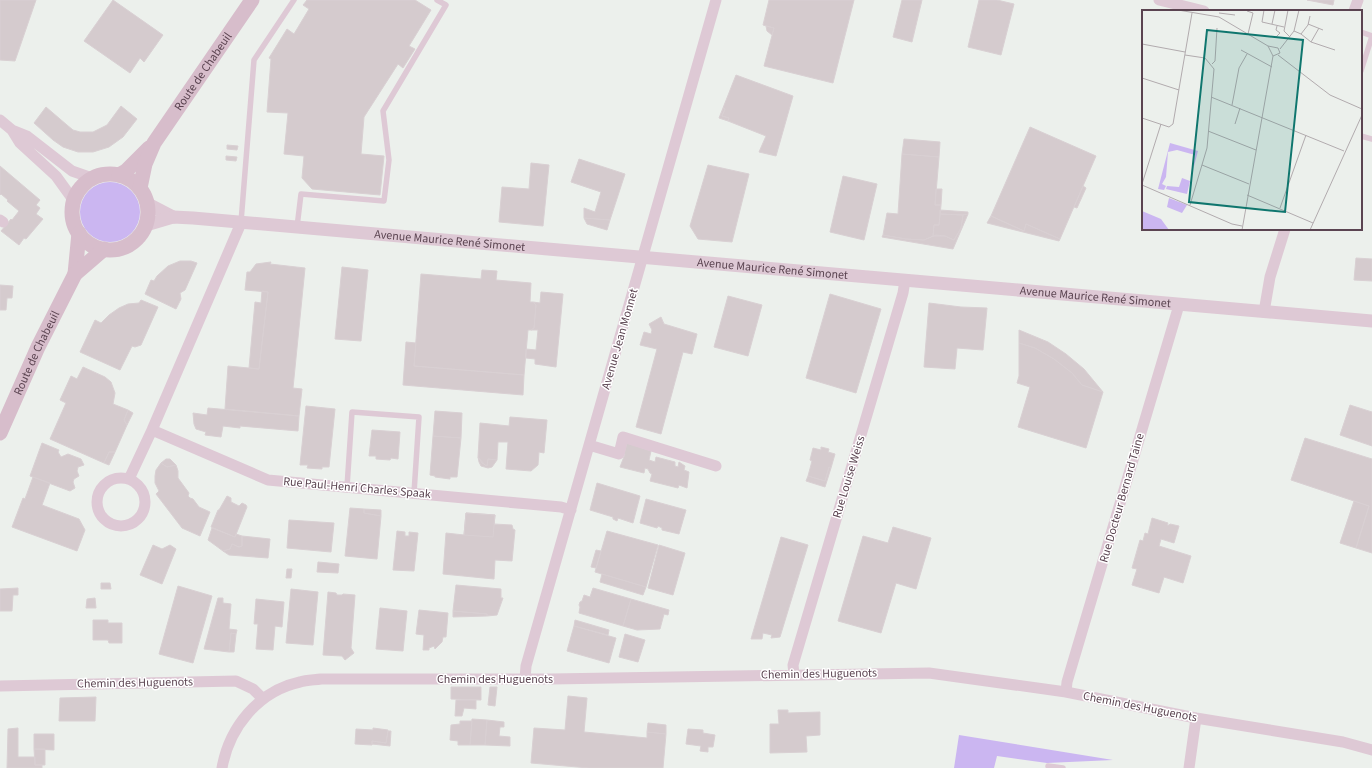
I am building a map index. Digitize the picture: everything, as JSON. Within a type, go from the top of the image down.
[{"type":"main road","name":"Route de Chabeuil","points":[[119,175],[126,171],[154,143],[252,0]]},
{"type":"main road","name":"Route de Chabeuil","points":[[140,188],[145,164],[154,143]]},
{"type":"main road","points":[[110,174],[119,175],[129,179],[140,188],[144,194],[148,204],[146,225],[136,239],[129,244],[113,249],[104,249],[94,246],[86,241],[79,233],[74,223],[74,201],[81,188],[92,178],[110,174]]},
{"type":"main road","name":"Route de Chabeuil","points":[[0,433],[38,347],[75,274],[79,233]]},
{"type":"main road","name":"Route de Chabeuil","points":[[75,274],[104,249]]},
{"type":"street","name":"Avenue Jean Monnet","points":[[525,679],[526,666],[716,0]]},
{"type":"street","points":[[1159,0],[1200,10]]},
{"type":"street","points":[[1354,10],[1358,0]]},
{"type":"street","points":[[0,120],[12,130],[27,136],[72,171],[92,178]]},
{"type":"street","points":[[12,130],[20,143],[56,176],[74,201]]},
{"type":"street","name":"Avenue Maurice René Simonet","points":[[148,204],[173,217]]},
{"type":"street","name":"Avenue Maurice René Simonet","points":[[146,225],[173,217],[240,222],[1372,321]]},
{"type":"street","points":[[129,479],[152,430],[240,222]]},
{"type":"street","points":[[1264,312],[1270,277],[1286,230]]},
{"type":"street","name":"Rue Louise Weiss","points":[[794,674],[793,665],[906,280]]},
{"type":"street","name":"Rue Docteur Bernard Taine","points":[[1066,692],[1067,682],[1179,305]]},
{"type":"street","name":"Rue Paul-Henri Charles Spaak","points":[[152,430],[268,480],[561,507],[571,510]]},
{"type":"street","points":[[589,446],[619,454],[623,438],[716,466]]},
{"type":"street","points":[[121,477],[129,479],[136,483],[144,496],[145,504],[143,512],[133,523],[126,526],[110,524],[99,512],[96,504],[99,492],[106,482],[113,478],[121,477]]},
{"type":"street","name":"Chemin des Huguenots","points":[[222,768],[224,757],[232,737],[244,717],[263,699],[282,688],[299,682],[321,679],[525,679],[929,673],[1066,692],[1196,718],[1343,742],[1372,750]]},
{"type":"street","name":"Chemin des Huguenots","points":[[0,686],[236,681],[253,689],[263,699]]},
{"type":"street","points":[[1189,768],[1196,718]]},
{"type":"lane","points":[[240,222],[254,60],[294,0]]},
{"type":"lane","points":[[297,227],[301,194],[384,201],[389,160],[383,111],[446,6],[437,0]]},
{"type":"lane","points":[[1362,32],[1372,36],[1362,68]]},
{"type":"lane","points":[[1362,136],[1372,139]]},
{"type":"lane","points":[[347,487],[352,412],[419,417],[414,493]]},
{"type":"lane","points":[[1048,766],[1063,768]]},
{"type":"shaded area","points":[[104,182],[116,182],[132,190],[138,200],[140,212],[138,224],[132,234],[116,242],[104,242],[88,234],[80,218],[80,206],[88,190]]},
{"type":"shaded area","points":[[959,735],[1113,760],[1047,763],[997,756],[994,768],[954,768]]},
{"type":"building","points":[[0,0],[36,0],[15,61],[0,60]]},
{"type":"building","points":[[113,0],[163,35],[144,62],[140,58],[130,73],[84,41]]},
{"type":"building","points":[[307,0],[415,0],[431,10],[409,46],[415,49],[403,68],[398,64],[364,117],[361,154],[384,156],[380,195],[312,189],[302,178],[304,156],[284,154],[288,113],[267,112],[271,59],[269,58],[287,29],[294,34],[309,9],[303,5]]},
{"type":"building","points":[[769,0],[854,0],[833,83],[764,66],[774,28],[763,25]]},
{"type":"building","points":[[902,0],[922,0],[912,42],[893,37]]},
{"type":"building","points":[[979,0],[997,0],[1014,4],[1001,55],[968,47]]},
{"type":"building","points":[[1307,0],[1334,0],[1333,5]]},
{"type":"building","points":[[766,26],[774,28],[772,35],[767,31]]},
{"type":"building","points":[[736,75],[793,96],[776,156],[759,152],[766,136],[728,121],[729,118],[722,116],[725,109],[723,108]]},
{"type":"building","points":[[121,106],[137,119],[123,137],[109,147],[93,152],[78,152],[63,147],[34,123],[46,107],[73,130],[80,132],[93,132],[107,125]]},
{"type":"building","points":[[723,108],[725,109],[722,116],[729,118],[728,121],[719,118]]},
{"type":"building","points":[[1030,127],[1096,156],[1060,239],[1026,224],[1024,231],[991,216]]},
{"type":"building","points":[[904,139],[940,142],[939,157],[902,154]]},
{"type":"building","points":[[227,145],[238,146],[237,150],[227,149]]},
{"type":"building","points":[[902,154],[939,157],[935,205],[941,205],[939,225],[934,225],[933,236],[924,240],[883,235],[887,213],[898,214]]},
{"type":"building","points":[[226,156],[237,157],[236,161],[226,160]]},
{"type":"building","points":[[579,159],[625,174],[610,220],[584,218],[584,208],[595,212],[601,192],[571,182]]},
{"type":"building","points":[[531,163],[549,165],[543,226],[499,222],[502,187],[529,189]]},
{"type":"building","points":[[708,165],[749,174],[732,242],[698,239],[690,226]]},
{"type":"building","points":[[0,166],[40,200],[36,205],[40,208],[36,214],[43,219],[19,245],[1,231],[19,211],[1,194],[0,195]]},
{"type":"building","points":[[843,176],[877,184],[864,240],[830,232]]},
{"type":"building","points":[[1083,186],[1086,188],[1077,208],[1074,207]]},
{"type":"building","points":[[936,189],[942,189],[941,205],[935,205]]},
{"type":"building","points":[[940,210],[968,212],[968,214],[940,214]]},
{"type":"building","points":[[940,214],[963,215],[961,228],[954,240],[945,236],[933,236],[934,225],[939,225]]},
{"type":"building","points":[[968,214],[953,249],[882,237],[883,235],[924,240],[936,235],[945,236],[954,240],[961,228],[963,215]]},
{"type":"building","points":[[991,216],[1024,231],[1026,224],[1060,239],[1059,241],[987,223]]},
{"type":"building","points":[[584,218],[610,220],[607,230],[587,224]]},
{"type":"building","points":[[1356,258],[1372,259],[1372,281],[1354,280]]},
{"type":"building","points":[[180,261],[191,261],[197,263],[185,290],[180,293],[181,299],[176,309],[145,294],[151,280],[154,281],[157,276],[168,266]]},
{"type":"building","points":[[271,262],[270,264],[305,268],[293,388],[302,389],[299,416],[225,409],[228,366],[259,369],[268,292],[245,290],[247,272],[250,272],[256,264]]},
{"type":"building","points":[[342,267],[368,270],[361,341],[335,339]]},
{"type":"building","points":[[482,270],[497,271],[496,280],[531,283],[530,302],[533,302],[536,305],[534,328],[528,330],[524,375],[414,366],[421,274],[481,279]]},
{"type":"building","points":[[0,285],[13,286],[12,298],[7,298],[6,310],[0,310]]},
{"type":"building","points":[[262,291],[268,292],[259,369],[249,368],[255,302],[261,303]]},
{"type":"building","points":[[541,292],[563,294],[556,367],[535,364],[535,359],[526,358],[526,349],[536,350],[538,330],[531,330],[534,328],[536,305],[533,302],[540,303]]},
{"type":"building","points":[[830,294],[881,309],[856,393],[806,378]]},
{"type":"building","points":[[728,296],[762,305],[748,356],[714,347]]},
{"type":"building","points":[[141,300],[158,307],[141,345],[135,347],[132,346],[120,370],[80,352],[95,320],[101,323],[119,308],[128,304],[139,303]]},
{"type":"building","points":[[929,303],[961,307],[987,308],[983,350],[957,348],[955,369],[924,367]]},
{"type":"building","points":[[661,317],[664,324],[697,334],[692,354],[683,352],[661,434],[636,427],[657,349],[640,345],[644,332],[651,334],[652,330],[649,324]]},
{"type":"building","points":[[1019,330],[1048,342],[1066,354],[1084,369],[1103,392],[1082,385],[1072,373],[1054,359],[1035,348],[1019,343]]},
{"type":"building","points":[[406,342],[416,343],[414,366],[524,375],[523,395],[403,385]]},
{"type":"building","points":[[1019,343],[1035,348],[1054,359],[1072,373],[1082,385],[1103,392],[1086,448],[1018,427],[1030,387],[1017,383],[1019,376]]},
{"type":"building","points":[[83,367],[105,377],[111,382],[115,393],[113,404],[128,410],[124,420],[127,425],[115,452],[109,452],[104,463],[50,439],[66,403],[60,400],[71,376],[77,379]]},
{"type":"building","points":[[1350,405],[1372,412],[1372,446],[1340,435]]},
{"type":"building","points":[[306,406],[335,409],[329,467],[322,467],[322,469],[307,468],[308,465],[300,465]]},
{"type":"building","points":[[208,408],[299,416],[298,431],[223,426],[221,437],[205,435],[206,432],[196,429],[193,413],[207,415]]},
{"type":"building","points":[[128,410],[133,413],[127,425],[124,420]]},
{"type":"building","points":[[435,411],[462,413],[461,438],[433,436]]},
{"type":"building","points":[[510,417],[547,420],[544,453],[539,452],[538,465],[531,471],[506,469],[508,442],[498,442],[497,460],[488,459],[487,466],[482,463],[478,457],[480,423],[509,426]]},
{"type":"building","points":[[372,430],[400,432],[398,459],[376,459],[376,456],[369,456]]},
{"type":"building","points":[[433,436],[461,438],[457,477],[450,477],[450,479],[430,475]]},
{"type":"building","points":[[1305,438],[1372,459],[1372,553],[1356,548],[1369,506],[1291,480]]},
{"type":"building","points":[[42,443],[59,450],[58,452],[61,457],[68,454],[81,459],[84,465],[78,467],[77,471],[79,476],[74,479],[73,482],[75,488],[70,491],[30,476]]},
{"type":"building","points":[[627,443],[651,451],[649,460],[655,462],[656,457],[675,462],[675,466],[678,467],[679,462],[685,466],[684,470],[689,472],[687,488],[679,485],[678,488],[650,481],[652,474],[645,468],[644,473],[620,467]]},
{"type":"building","points":[[821,447],[829,449],[828,452],[835,454],[825,481],[808,476],[812,461],[810,460],[813,448],[821,450]]},
{"type":"building","points":[[109,452],[115,452],[109,465],[104,463]]},
{"type":"building","points":[[478,457],[487,466],[488,459],[497,460],[492,467],[488,468],[481,466]]},
{"type":"building","points":[[166,459],[170,459],[176,465],[167,467],[161,463]]},
{"type":"building","points":[[161,463],[167,467],[176,465],[178,478],[189,493],[188,496],[193,499],[199,507],[210,512],[200,536],[182,528],[156,494],[159,491],[155,483],[155,476],[156,470]]},
{"type":"building","points":[[829,467],[831,468],[825,487],[806,481],[808,476],[825,481]]},
{"type":"building","points":[[33,477],[50,483],[42,505],[79,519],[85,530],[77,551],[12,527]]},
{"type":"building","points":[[597,483],[640,496],[633,523],[618,518],[617,521],[613,519],[613,517],[590,510]]},
{"type":"building","points":[[227,496],[231,498],[231,502],[239,506],[242,503],[247,507],[235,537],[211,527],[218,510]]},
{"type":"building","points":[[646,499],[686,510],[679,534],[662,530],[662,528],[658,526],[657,528],[640,523]]},
{"type":"building","points":[[1354,501],[1369,506],[1356,548],[1340,543]]},
{"type":"building","points":[[350,508],[364,509],[364,513],[381,516],[377,559],[345,556]]},
{"type":"building","points":[[364,509],[381,510],[381,516],[364,513]]},
{"type":"building","points":[[466,513],[495,515],[494,524],[512,525],[513,529],[515,530],[512,561],[495,560],[494,579],[443,574],[446,533],[464,535]]},
{"type":"building","points":[[466,513],[495,515],[493,537],[464,535]]},
{"type":"building","points":[[1152,518],[1168,523],[1167,525],[1170,524],[1179,526],[1174,543],[1161,539],[1159,546],[1191,556],[1183,583],[1164,577],[1159,593],[1132,585],[1137,569],[1132,568],[1140,540],[1143,541],[1145,533],[1148,534]]},
{"type":"building","points":[[289,520],[334,523],[331,552],[287,548]]},
{"type":"building","points":[[893,527],[931,538],[916,589],[896,583],[881,633],[838,621],[863,536],[888,543]]},
{"type":"building","points":[[212,528],[235,537],[236,534],[242,536],[242,546],[239,547],[232,544],[230,549],[223,551],[208,540]]},
{"type":"building","points":[[397,531],[405,532],[405,536],[409,536],[409,532],[418,533],[414,571],[393,570]]},
{"type":"building","points":[[607,531],[658,545],[646,587],[595,572]]},
{"type":"building","points":[[242,536],[270,539],[268,558],[229,555],[223,551],[230,549],[232,544],[239,547],[242,546]]},
{"type":"building","points":[[781,537],[808,545],[780,637],[771,638],[772,635],[763,633],[762,639],[751,639]]},
{"type":"building","points":[[153,545],[162,549],[170,545],[176,549],[162,584],[140,575]]},
{"type":"building","points":[[659,545],[685,553],[673,595],[648,588]]},
{"type":"building","points":[[596,550],[601,551],[596,568],[591,567]]},
{"type":"building","points":[[318,562],[339,564],[338,573],[317,572]]},
{"type":"building","points":[[287,569],[292,569],[291,578],[286,578]]},
{"type":"building","points":[[602,574],[646,587],[643,595],[600,582]]},
{"type":"building","points":[[101,583],[110,583],[111,589],[101,589]]},
{"type":"building","points":[[456,585],[501,589],[501,598],[503,598],[497,615],[487,616],[487,614],[453,611]]},
{"type":"building","points":[[178,586],[212,596],[193,663],[159,654]]},
{"type":"building","points":[[18,588],[18,595],[13,595],[12,611],[0,611],[0,589]]},
{"type":"building","points":[[593,588],[631,599],[623,626],[579,613],[580,602],[582,601],[584,595],[590,597]]},
{"type":"building","points":[[291,589],[318,592],[313,645],[286,643]]},
{"type":"building","points":[[328,592],[336,593],[337,595],[355,595],[351,648],[354,653],[345,660],[342,656],[323,655]]},
{"type":"building","points":[[95,598],[96,608],[86,608],[87,599]]},
{"type":"building","points":[[218,598],[223,598],[223,603],[231,604],[229,629],[237,630],[236,634],[231,633],[229,652],[204,649]]},
{"type":"building","points":[[256,599],[284,602],[282,627],[275,626],[273,650],[256,649],[258,624],[254,624]]},
{"type":"building","points":[[631,599],[669,610],[668,615],[664,614],[660,629],[637,630],[623,626]]},
{"type":"building","points":[[380,608],[407,611],[403,651],[376,649]]},
{"type":"building","points":[[419,610],[448,613],[446,637],[443,637],[442,642],[435,649],[434,646],[429,648],[429,650],[423,650],[424,635],[416,634]]},
{"type":"building","points":[[453,611],[487,614],[487,616],[453,617]]},
{"type":"building","points":[[93,620],[108,620],[108,623],[122,623],[122,643],[109,643],[108,640],[93,640]]},
{"type":"building","points":[[575,620],[609,630],[608,635],[574,626]]},
{"type":"building","points":[[574,626],[616,638],[609,663],[567,651]]},
{"type":"building","points":[[231,633],[236,634],[234,652],[229,652]]},
{"type":"building","points":[[625,634],[645,640],[638,662],[619,657]]},
{"type":"building","points":[[451,687],[481,687],[481,700],[451,699]]},
{"type":"building","points":[[490,687],[497,687],[495,706],[488,705]]},
{"type":"building","points":[[568,696],[587,698],[584,732],[647,738],[647,732],[666,734],[663,768],[589,768],[531,763],[534,728],[565,730]]},
{"type":"building","points":[[96,697],[95,721],[59,721],[60,698]]},
{"type":"building","points":[[456,700],[476,700],[476,709],[464,708],[462,716],[455,716]]},
{"type":"building","points":[[778,710],[788,710],[788,713],[820,712],[820,735],[806,736],[807,752],[770,753],[770,724],[779,724]]},
{"type":"building","points":[[472,719],[487,720],[485,745],[470,745]]},
{"type":"building","points":[[487,720],[504,722],[504,727],[500,727],[499,736],[510,737],[510,746],[485,745]]},
{"type":"building","points":[[460,721],[472,721],[470,745],[458,745],[458,741],[450,740],[451,725],[460,724]]},
{"type":"building","points":[[648,723],[666,725],[666,734],[647,732]]},
{"type":"building","points":[[18,728],[18,757],[35,757],[35,765],[42,765],[42,768],[7,768],[8,729]]},
{"type":"building","points":[[373,728],[388,730],[386,743],[372,741],[372,745],[355,744],[356,729],[373,730]]},
{"type":"building","points":[[688,729],[703,730],[703,733],[715,735],[713,747],[708,747],[708,752],[700,751],[701,746],[686,744]]},
{"type":"building","points":[[388,731],[391,731],[390,746],[372,744],[372,741],[386,743]]},
{"type":"building","points":[[34,734],[54,734],[54,750],[34,749]]},
{"type":"building","points":[[34,749],[45,749],[45,765],[35,765]]}]
